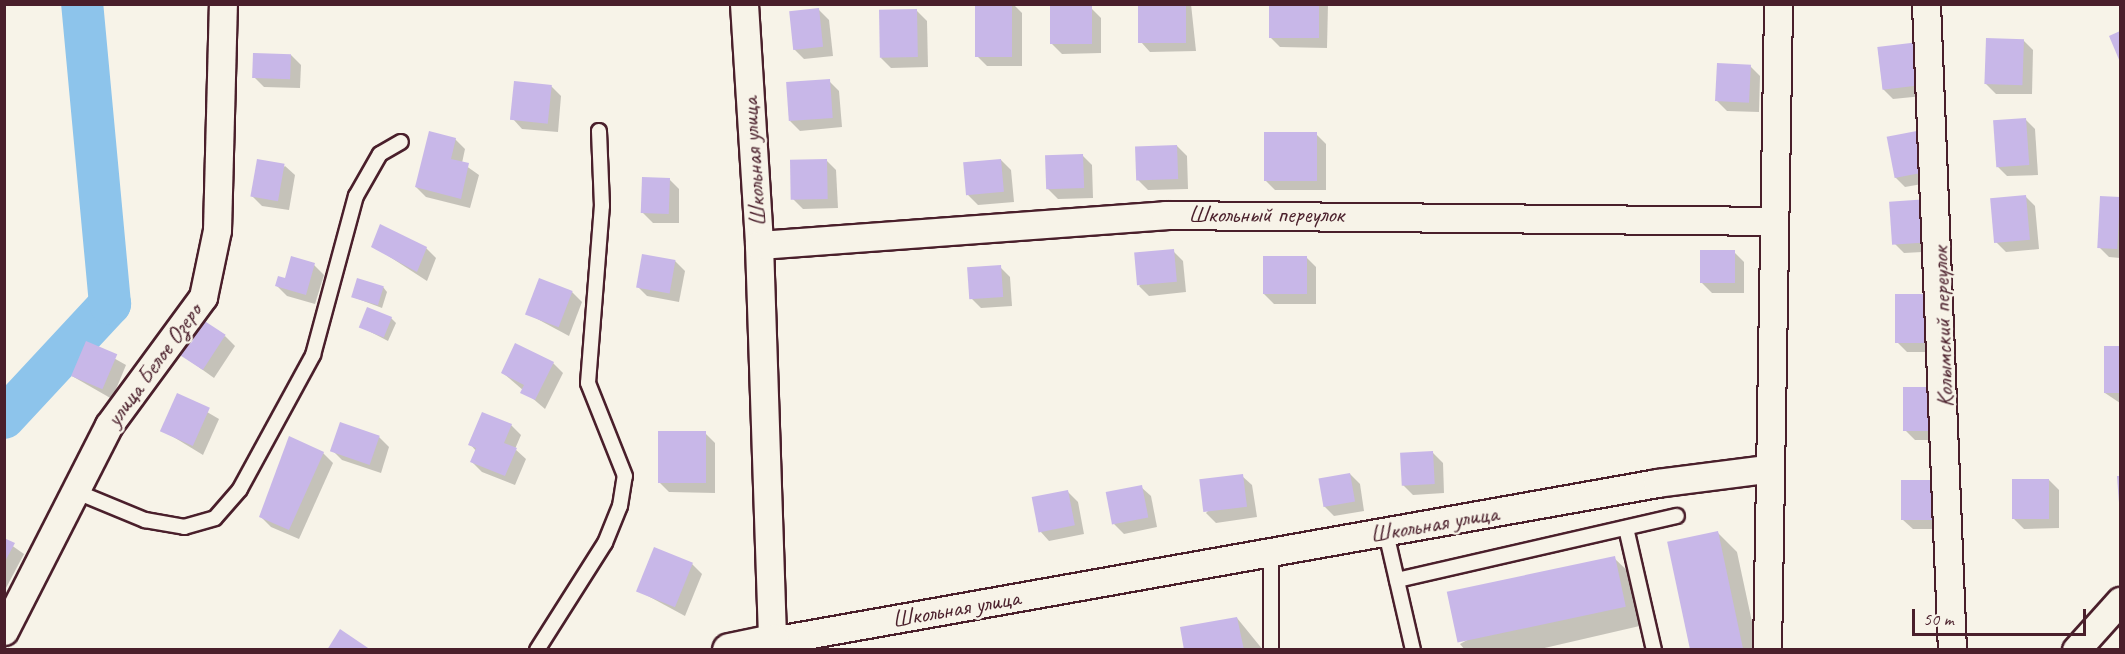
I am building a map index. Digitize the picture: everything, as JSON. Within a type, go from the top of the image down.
[{"type":"street","name":"улица Белое Озеро","points":[[4,631],[109,426],[203,297],[214,263],[223,4]]},
{"type":"street","name":"Школьная улица","points":[[744,4],[759,245],[772,640],[1767,469]]},
{"type":"street","points":[[1767,650],[1767,469],[1778,4]]},
{"type":"street","name":"Колымский переулок","points":[[1926,4],[1952,650]]},
{"type":"street","name":"Школьный переулок","points":[[759,245],[1165,215],[1774,221]]},
{"type":"street","points":[[2076,650],[2121,601]]},
{"type":"street","points":[[729,650],[772,640]]},
{"type":"lane","points":[[537,650],[605,543],[621,506],[625,476],[588,384],[602,206],[599,131]]},
{"type":"lane","points":[[76,492],[145,520],[184,527],[215,518],[240,489],[313,355],[356,196],[380,154],[401,142]]},
{"type":"lane","points":[[1397,580],[1677,516]]},
{"type":"lane","points":[[1626,528],[1654,650]]},
{"type":"lane","points":[[1386,533],[1413,650]]},
{"type":"lane","points":[[1271,554],[1271,650]]},
{"type":"building","points":[[975,4],[1012,4],[1012,57],[975,57]]},
{"type":"building","points":[[1138,4],[1186,4],[1186,43],[1138,43]]},
{"type":"building","points":[[1269,4],[1319,4],[1319,38],[1269,38]]},
{"type":"building","points":[[1050,6],[1092,6],[1092,44],[1050,44]]},
{"type":"building","points":[[819,8],[823,47],[793,50],[789,11]]},
{"type":"building","points":[[917,9],[918,57],[880,58],[879,10]]},
{"type":"building","points":[[2120,31],[2120,62],[2109,36]]},
{"type":"building","points":[[1986,38],[2024,39],[2022,85],[1984,84]]},
{"type":"building","points":[[1919,42],[1924,85],[1883,90],[1877,47]]},
{"type":"building","points":[[253,53],[291,54],[290,79],[252,78]]},
{"type":"building","points":[[1717,63],[1751,65],[1749,103],[1715,101]]},
{"type":"building","points":[[830,79],[833,118],[789,121],[786,82]]},
{"type":"building","points":[[514,81],[552,85],[548,124],[510,120]]},
{"type":"building","points":[[2026,118],[2029,165],[1996,167],[1993,120]]},
{"type":"building","points":[[1922,130],[1930,171],[1895,178],[1887,137]]},
{"type":"building","points":[[429,131],[456,138],[451,159],[469,163],[461,199],[415,187]]},
{"type":"building","points":[[1264,132],[1317,132],[1317,181],[1264,181]]},
{"type":"building","points":[[1177,145],[1178,179],[1136,180],[1135,146]]},
{"type":"building","points":[[1083,154],[1084,188],[1046,189],[1045,155]]},
{"type":"building","points":[[257,159],[285,164],[278,201],[250,196]]},
{"type":"building","points":[[827,159],[828,199],[791,200],[790,160]]},
{"type":"building","points":[[1001,159],[1004,192],[966,195],[963,162]]},
{"type":"building","points":[[642,177],[670,178],[669,214],[641,213]]},
{"type":"building","points":[[2026,195],[2030,240],[1994,243],[1990,198]]},
{"type":"building","points":[[2100,196],[2120,197],[2117,249],[2097,248]]},
{"type":"building","points":[[1929,199],[1932,242],[1892,245],[1889,202]]},
{"type":"building","points":[[380,224],[427,247],[417,272],[371,247]]},
{"type":"building","points":[[1174,249],[1177,282],[1137,285],[1134,252]]},
{"type":"building","points":[[1700,250],[1735,250],[1735,283],[1700,283]]},
{"type":"building","points":[[642,254],[675,260],[670,293],[636,287]]},
{"type":"building","points":[[291,256],[315,263],[306,295],[275,286],[278,276],[285,278]]},
{"type":"building","points":[[1263,256],[1307,256],[1307,294],[1263,294]]},
{"type":"building","points":[[1001,265],[1003,297],[969,299],[967,267]]},
{"type":"building","points":[[357,278],[384,286],[378,305],[351,297]]},
{"type":"building","points":[[539,278],[573,291],[559,327],[525,314]]},
{"type":"building","points":[[1895,294],[1934,294],[1934,343],[1895,343]]},
{"type":"building","points":[[367,307],[392,317],[384,338],[359,327]]},
{"type":"building","points":[[203,320],[226,335],[203,370],[180,355]]},
{"type":"building","points":[[86,341],[117,354],[102,389],[71,376]]},
{"type":"building","points":[[515,343],[554,362],[535,400],[520,393],[524,385],[501,373]]},
{"type":"building","points":[[2104,346],[2120,346],[2120,393],[2104,393]]},
{"type":"building","points":[[1903,387],[1939,387],[1939,431],[1903,431]]},
{"type":"building","points":[[177,393],[210,408],[193,446],[160,431]]},
{"type":"building","points":[[482,412],[512,424],[504,443],[517,448],[505,476],[470,462],[476,448],[468,445]]},
{"type":"building","points":[[340,422],[380,436],[370,465],[330,451]]},
{"type":"building","points":[[658,431],[706,431],[706,483],[658,483]]},
{"type":"building","points":[[289,436],[324,452],[289,530],[259,517]]},
{"type":"building","points":[[1433,451],[1435,484],[1402,486],[1400,453]]},
{"type":"building","points":[[1350,473],[1355,502],[1324,507],[1318,479]]},
{"type":"building","points":[[1243,474],[1247,507],[1203,512],[1199,479]]},
{"type":"building","points":[[2117,476],[2120,476],[2120,503],[2119,503]]},
{"type":"building","points":[[2012,479],[2049,479],[2049,519],[2012,519]]},
{"type":"building","points":[[1901,480],[1938,480],[1938,520],[1901,520]]},
{"type":"building","points":[[1142,485],[1148,517],[1112,524],[1106,492]]},
{"type":"building","points":[[1068,490],[1075,525],[1039,532],[1032,497]]},
{"type":"building","points":[[1718,531],[1743,650],[1690,650],[1667,542]]},
{"type":"building","points":[[4,538],[15,543],[4,563]]},
{"type":"building","points":[[654,547],[693,563],[675,607],[636,592]]},
{"type":"building","points":[[1615,556],[1626,607],[1458,643],[1447,592]]},
{"type":"building","points":[[1237,617],[1244,650],[1184,650],[1180,627]]},
{"type":"building","points":[[340,629],[371,650],[327,650]]},
{"type":"waterway","points":[[4,418],[110,304],[82,4]]}]
